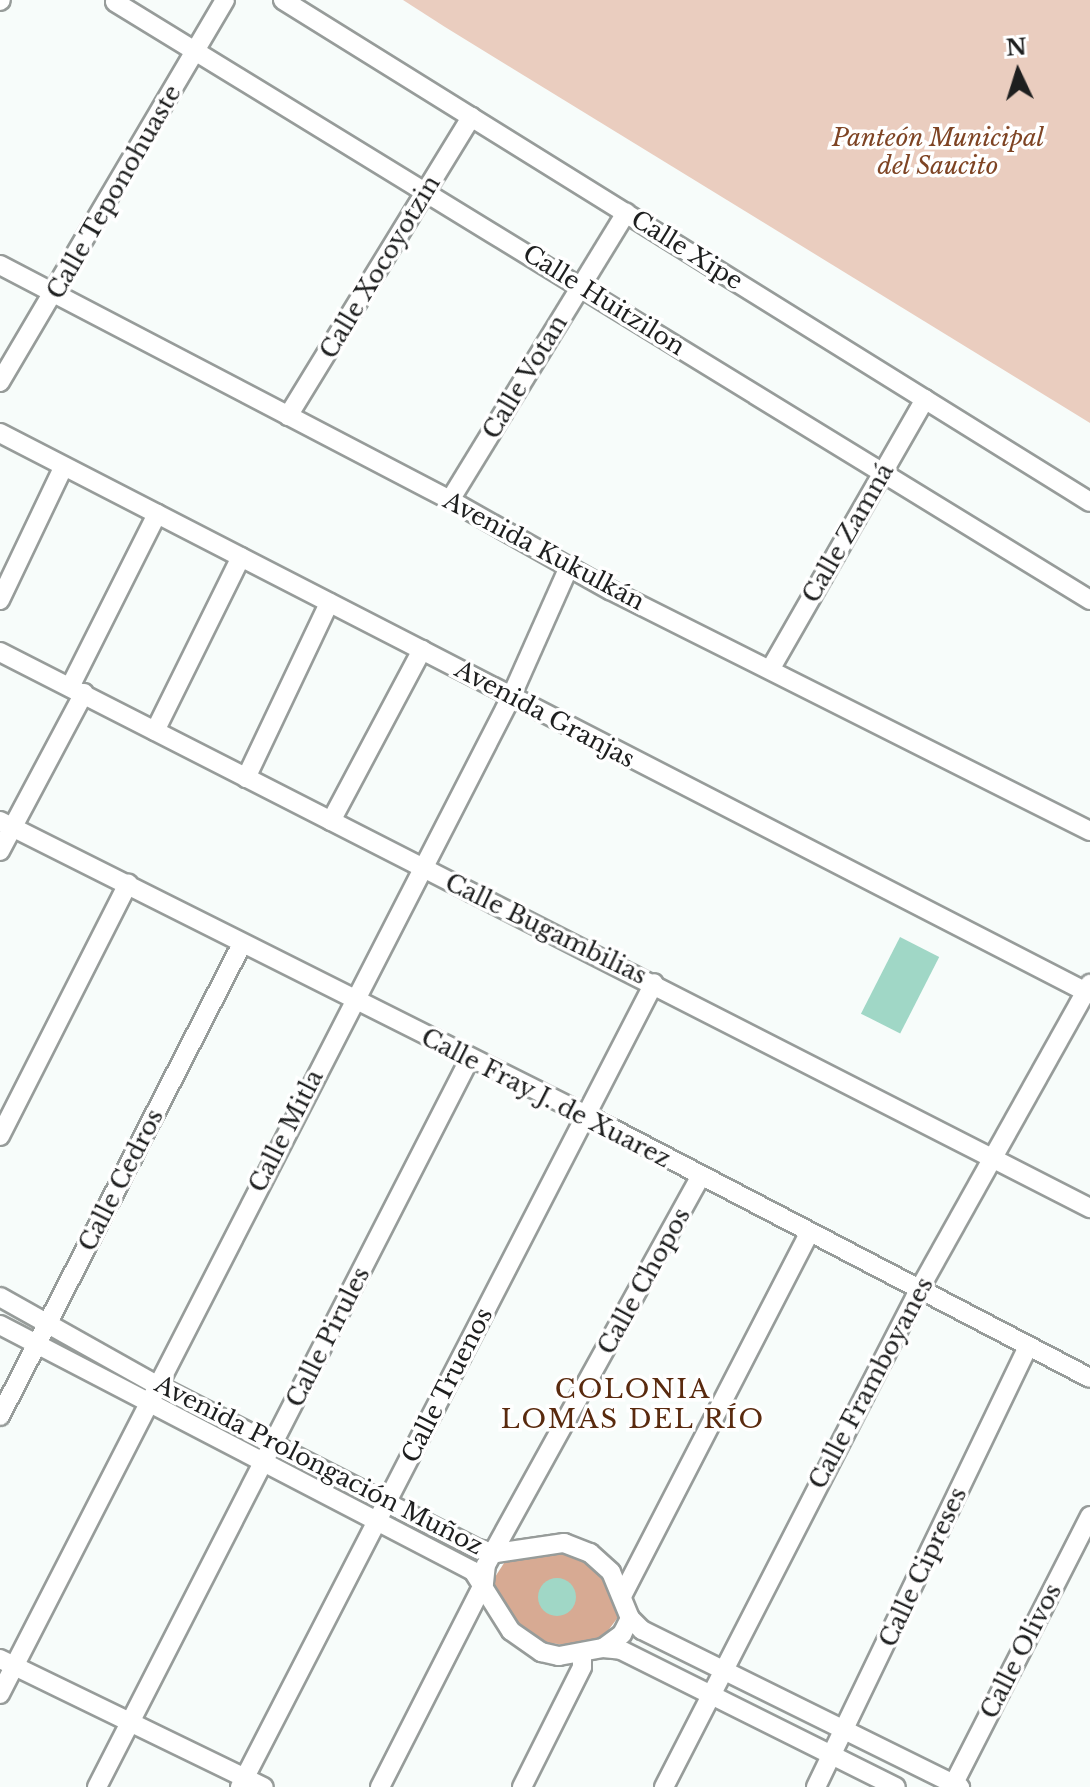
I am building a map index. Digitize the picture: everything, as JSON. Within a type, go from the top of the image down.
[{"type":"street","name":"Calle Teponohuaste","points":[[0,382],[57,292],[225,0]]},
{"type":"street","name":"Calle Xipe","points":[[283,0],[1090,502]]},
{"type":"street","name":"Calle Huitzilon","points":[[115,2],[427,190],[884,472],[959,523],[1090,600]]},
{"type":"street","name":"Calle Xocoyotzin","points":[[288,416],[471,117]]},
{"type":"street","name":"Calle Votan","points":[[450,500],[626,213]]},
{"type":"street","name":"Avenida Kukulkán","points":[[0,265],[57,292],[450,500],[569,567],[1090,830]]},
{"type":"street","name":"Calle Zamná","points":[[771,668],[925,399]]},
{"type":"street","name":"Avenida Granjas","points":[[0,433],[1089,990]]},
{"type":"street","points":[[0,600],[64,466]]},
{"type":"street","points":[[0,851],[6,824],[77,690],[157,514]]},
{"type":"street","points":[[155,731],[241,557]]},
{"type":"street","name":"Calle Mitla","points":[[0,1694],[7,1662],[153,1393],[419,867],[511,697],[569,567]]},
{"type":"street","points":[[246,778],[329,603]]},
{"type":"street","points":[[331,821],[422,650]]},
{"type":"street","name":"Calle Bugambilias","points":[[0,652],[1090,1208]]},
{"type":"street","name":"Calle Fray J. de Xuarez","points":[[6,824],[586,1115],[700,1178],[1090,1378]]},
{"type":"street","points":[[0,1136],[128,884]]},
{"type":"street","name":"Calle Cedros","points":[[0,1416],[242,944]]},
{"type":"street","name":"Calle Truenos","points":[[243,1782],[654,983]]},
{"type":"street","name":"Calle Framboyanes","points":[[664,1787],[919,1290],[1089,990]]},
{"type":"street","name":"Calle Pirules","points":[[97,1787],[470,1058]]},
{"type":"street","name":"Calle Chopos","points":[[496,1553],[700,1178]]},
{"type":"street","points":[[623,1594],[809,1233]]},
{"type":"street","name":"Avenida Prolongación Muñoz","points":[[0,1297],[48,1321],[153,1393],[264,1460],[473,1571],[484,1583],[498,1615],[527,1643],[559,1656],[603,1648]]},
{"type":"street","name":"Avenida Prolongación Muñoz","points":[[0,1325],[35,1343],[274,1443],[478,1549],[496,1553],[564,1543],[590,1553],[611,1572],[623,1594],[630,1618]]},
{"type":"street","name":"Calle Cipreses","points":[[816,1787],[1028,1346]]},
{"type":"street","name":"Calle Olivos","points":[[955,1786],[1090,1516]]},
{"type":"street","points":[[380,1787],[484,1583],[486,1565],[496,1553]]},
{"type":"street","points":[[603,1648],[622,1634],[630,1618],[642,1630],[955,1786]]},
{"type":"street","points":[[603,1648],[621,1650],[712,1692],[896,1787]]},
{"type":"street","points":[[522,1787],[582,1667],[582,1654]]},
{"type":"street","points":[[7,1662],[243,1782],[264,1787]]},
{"type":"green space","name":"Panteón Municipal del Saucito","points":[[403,0],[1090,0],[1090,423],[445,27]]},
{"type":"shaded area","points":[[557,1551],[585,1558],[605,1576],[619,1616],[601,1640],[582,1646],[546,1643],[512,1620],[495,1596],[495,1577],[506,1560]]},
{"type":"building","points":[[900,937],[939,957],[900,1034],[861,1014]]},
{"type":"building","points":[[557,1578],[570,1584],[576,1597],[570,1610],[557,1616],[544,1610],[538,1597],[544,1584]]},
{"type":"district","name":"COLONIA LOMAS DEL RÍO","points":[[633,1405]]}]
